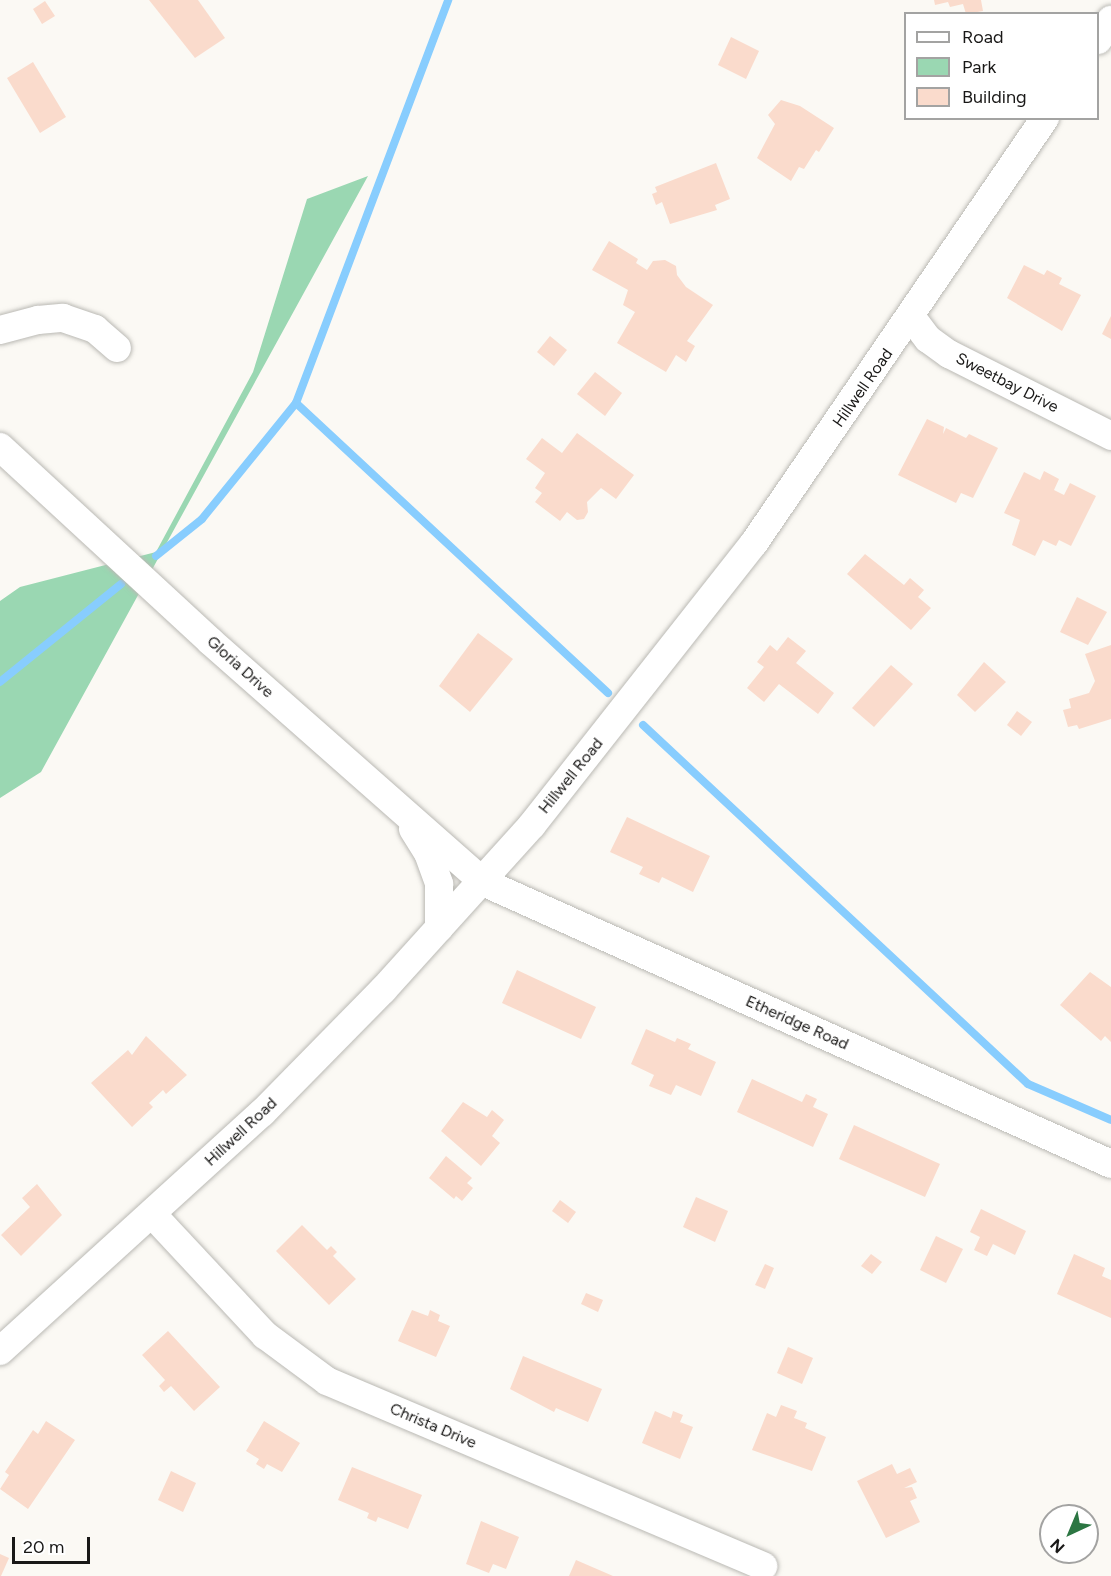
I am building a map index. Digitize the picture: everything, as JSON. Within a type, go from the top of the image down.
[{"type":"street","points":[[1099,38],[1111,20]]},
{"type":"street","name":"Hillwell Road","points":[[0,1351],[262,1113],[483,882],[586,759],[754,543],[912,318],[1044,120]]},
{"type":"street","points":[[0,330],[38,320],[63,318],[95,329],[117,348]]},
{"type":"street","name":"Sweetbay Drive","points":[[912,318],[928,339],[949,354],[1111,436]]},
{"type":"street","name":"Gloria Drive","points":[[0,447],[483,882]]},
{"type":"street","points":[[405,814],[428,853],[439,884],[439,928]]},
{"type":"street","name":"Etheridge Road","points":[[483,882],[1111,1164]]},
{"type":"street","name":"Christa Drive","points":[[153,1214],[265,1335],[327,1381],[763,1566]]},
{"type":"green space","points":[[368,176],[41,772],[0,798],[0,601],[20,587],[156,552],[253,372],[307,199]]},
{"type":"building","points":[[149,0],[198,0],[225,38],[195,58]]},
{"type":"building","points":[[934,0],[981,0],[983,11],[965,12],[963,4],[950,7],[948,2],[935,5]]},
{"type":"building","points":[[45,1],[55,16],[42,24],[33,9]]},
{"type":"building","points":[[731,37],[759,51],[746,79],[718,65]]},
{"type":"building","points":[[33,62],[66,117],[40,133],[7,78]]},
{"type":"building","points":[[781,100],[800,106],[834,128],[819,152],[816,150],[804,169],[799,167],[791,181],[757,158],[775,124],[768,115]]},
{"type":"building","points":[[716,163],[730,199],[715,205],[717,210],[670,224],[662,202],[656,205],[652,194],[657,192],[655,187]]},
{"type":"building","points":[[609,241],[638,259],[636,263],[647,270],[653,261],[665,260],[676,266],[677,275],[686,287],[713,305],[687,341],[695,346],[686,362],[676,355],[666,372],[617,343],[635,312],[623,305],[628,290],[592,270]]},
{"type":"building","points":[[1024,265],[1044,275],[1047,270],[1062,278],[1059,284],[1081,295],[1062,331],[1007,298]]},
{"type":"building","points":[[1111,316],[1111,339],[1102,334]]},
{"type":"building","points":[[550,336],[567,350],[554,366],[537,352]]},
{"type":"building","points":[[595,372],[622,393],[605,416],[577,394]]},
{"type":"building","points":[[927,419],[944,427],[943,434],[946,428],[966,438],[969,434],[998,448],[973,498],[961,493],[956,503],[898,475]]},
{"type":"building","points":[[577,433],[634,475],[616,499],[601,488],[587,502],[588,512],[584,519],[577,520],[567,512],[560,521],[535,502],[542,493],[535,488],[545,473],[526,459],[542,438],[562,453]]},
{"type":"building","points":[[1044,471],[1059,479],[1054,490],[1064,495],[1070,483],[1096,496],[1071,546],[1059,540],[1056,546],[1043,540],[1035,556],[1012,545],[1020,520],[1004,513],[1024,472],[1040,480]]},
{"type":"building","points":[[865,554],[904,585],[910,578],[924,590],[918,597],[931,608],[911,630],[847,574]]},
{"type":"building","points":[[1077,597],[1107,612],[1088,645],[1060,632]]},
{"type":"building","points":[[478,633],[513,659],[470,712],[439,686]]},
{"type":"building","points":[[788,637],[806,651],[796,663],[834,693],[818,714],[779,684],[764,702],[747,688],[764,667],[757,662],[770,645],[777,651]]},
{"type":"building","points":[[1111,645],[1111,719],[1079,729],[1077,725],[1068,727],[1063,710],[1071,708],[1069,699],[1089,693],[1095,681],[1085,654]]},
{"type":"building","points":[[984,662],[1006,682],[975,712],[957,695]]},
{"type":"building","points":[[891,665],[913,684],[874,727],[852,708]]},
{"type":"building","points":[[1017,711],[1032,722],[1021,736],[1007,725]]},
{"type":"building","points":[[627,817],[710,856],[693,892],[662,877],[659,883],[639,874],[643,867],[610,852]]},
{"type":"building","points":[[517,970],[596,1007],[581,1039],[502,1003]]},
{"type":"building","points":[[1090,972],[1111,987],[1111,1042],[1105,1036],[1101,1041],[1060,1005]]},
{"type":"building","points":[[646,1029],[675,1042],[677,1038],[691,1044],[688,1049],[716,1062],[701,1096],[676,1085],[671,1095],[649,1086],[654,1075],[631,1064]]},
{"type":"building","points":[[146,1036],[187,1075],[166,1094],[163,1090],[149,1103],[153,1107],[132,1127],[91,1083],[128,1050],[132,1055]]},
{"type":"building","points":[[752,1079],[802,1102],[806,1094],[817,1099],[813,1107],[828,1114],[813,1147],[737,1112]]},
{"type":"building","points":[[463,1102],[487,1117],[492,1110],[504,1120],[492,1136],[500,1143],[481,1166],[441,1131]]},
{"type":"building","points":[[854,1125],[940,1164],[925,1197],[839,1159]]},
{"type":"building","points":[[446,1156],[472,1178],[467,1183],[473,1188],[462,1201],[456,1196],[454,1199],[429,1178]]},
{"type":"building","points":[[37,1184],[62,1215],[21,1256],[1,1235],[30,1207],[22,1198]]},
{"type":"building","points":[[696,1197],[728,1211],[715,1242],[683,1227]]},
{"type":"building","points":[[560,1200],[576,1212],[568,1223],[552,1211]]},
{"type":"building","points":[[981,1209],[1026,1231],[1015,1255],[993,1244],[987,1256],[974,1250],[980,1237],[970,1232]]},
{"type":"building","points":[[302,1225],[327,1250],[331,1246],[337,1252],[333,1256],[356,1279],[329,1305],[276,1251]]},
{"type":"building","points":[[936,1236],[963,1249],[946,1283],[920,1270]]},
{"type":"building","points":[[871,1254],[882,1262],[872,1274],[861,1266]]},
{"type":"building","points":[[1074,1254],[1105,1268],[1102,1276],[1111,1280],[1111,1318],[1057,1294]]},
{"type":"building","points":[[765,1264],[774,1268],[765,1289],[755,1285]]},
{"type":"building","points":[[586,1293],[603,1300],[598,1312],[581,1304]]},
{"type":"building","points":[[412,1310],[428,1316],[430,1310],[440,1315],[438,1321],[450,1326],[436,1357],[398,1341]]},
{"type":"building","points":[[168,1331],[220,1387],[194,1411],[171,1386],[164,1392],[159,1386],[165,1380],[142,1355]]},
{"type":"building","points":[[788,1347],[813,1358],[802,1384],[777,1373]]},
{"type":"building","points":[[523,1356],[602,1389],[588,1422],[556,1408],[554,1412],[510,1389]]},
{"type":"building","points":[[781,1405],[797,1411],[794,1418],[807,1423],[805,1428],[826,1437],[812,1471],[752,1450],[767,1413],[776,1417]]},
{"type":"building","points":[[655,1411],[671,1418],[673,1411],[683,1415],[680,1422],[693,1427],[680,1459],[642,1443]]},
{"type":"building","points":[[46,1421],[75,1440],[28,1509],[0,1489],[9,1475],[5,1472],[33,1430],[38,1434]]},
{"type":"building","points":[[264,1421],[300,1443],[282,1472],[267,1464],[264,1469],[256,1464],[259,1459],[246,1451]]},
{"type":"building","points":[[892,1464],[897,1474],[910,1468],[917,1482],[904,1488],[912,1487],[917,1498],[910,1501],[920,1522],[886,1538],[857,1481]]},
{"type":"building","points":[[352,1467],[422,1495],[408,1529],[378,1517],[376,1522],[367,1518],[369,1513],[338,1500]]},
{"type":"building","points":[[171,1471],[196,1483],[183,1512],[158,1500]]},
{"type":"building","points":[[481,1521],[519,1537],[506,1569],[493,1564],[489,1573],[466,1564]]},
{"type":"building","points":[[0,1554],[9,1558],[1,1576],[0,1576]]},
{"type":"building","points":[[576,1560],[613,1576],[569,1576]]},
{"type":"waterway","points":[[156,556],[202,519],[296,403],[448,0]]},
{"type":"waterway","points":[[296,403],[608,693]]},
{"type":"waterway","points":[[0,682],[121,584]]},
{"type":"waterway","points":[[643,725],[1028,1084],[1111,1120]]}]
